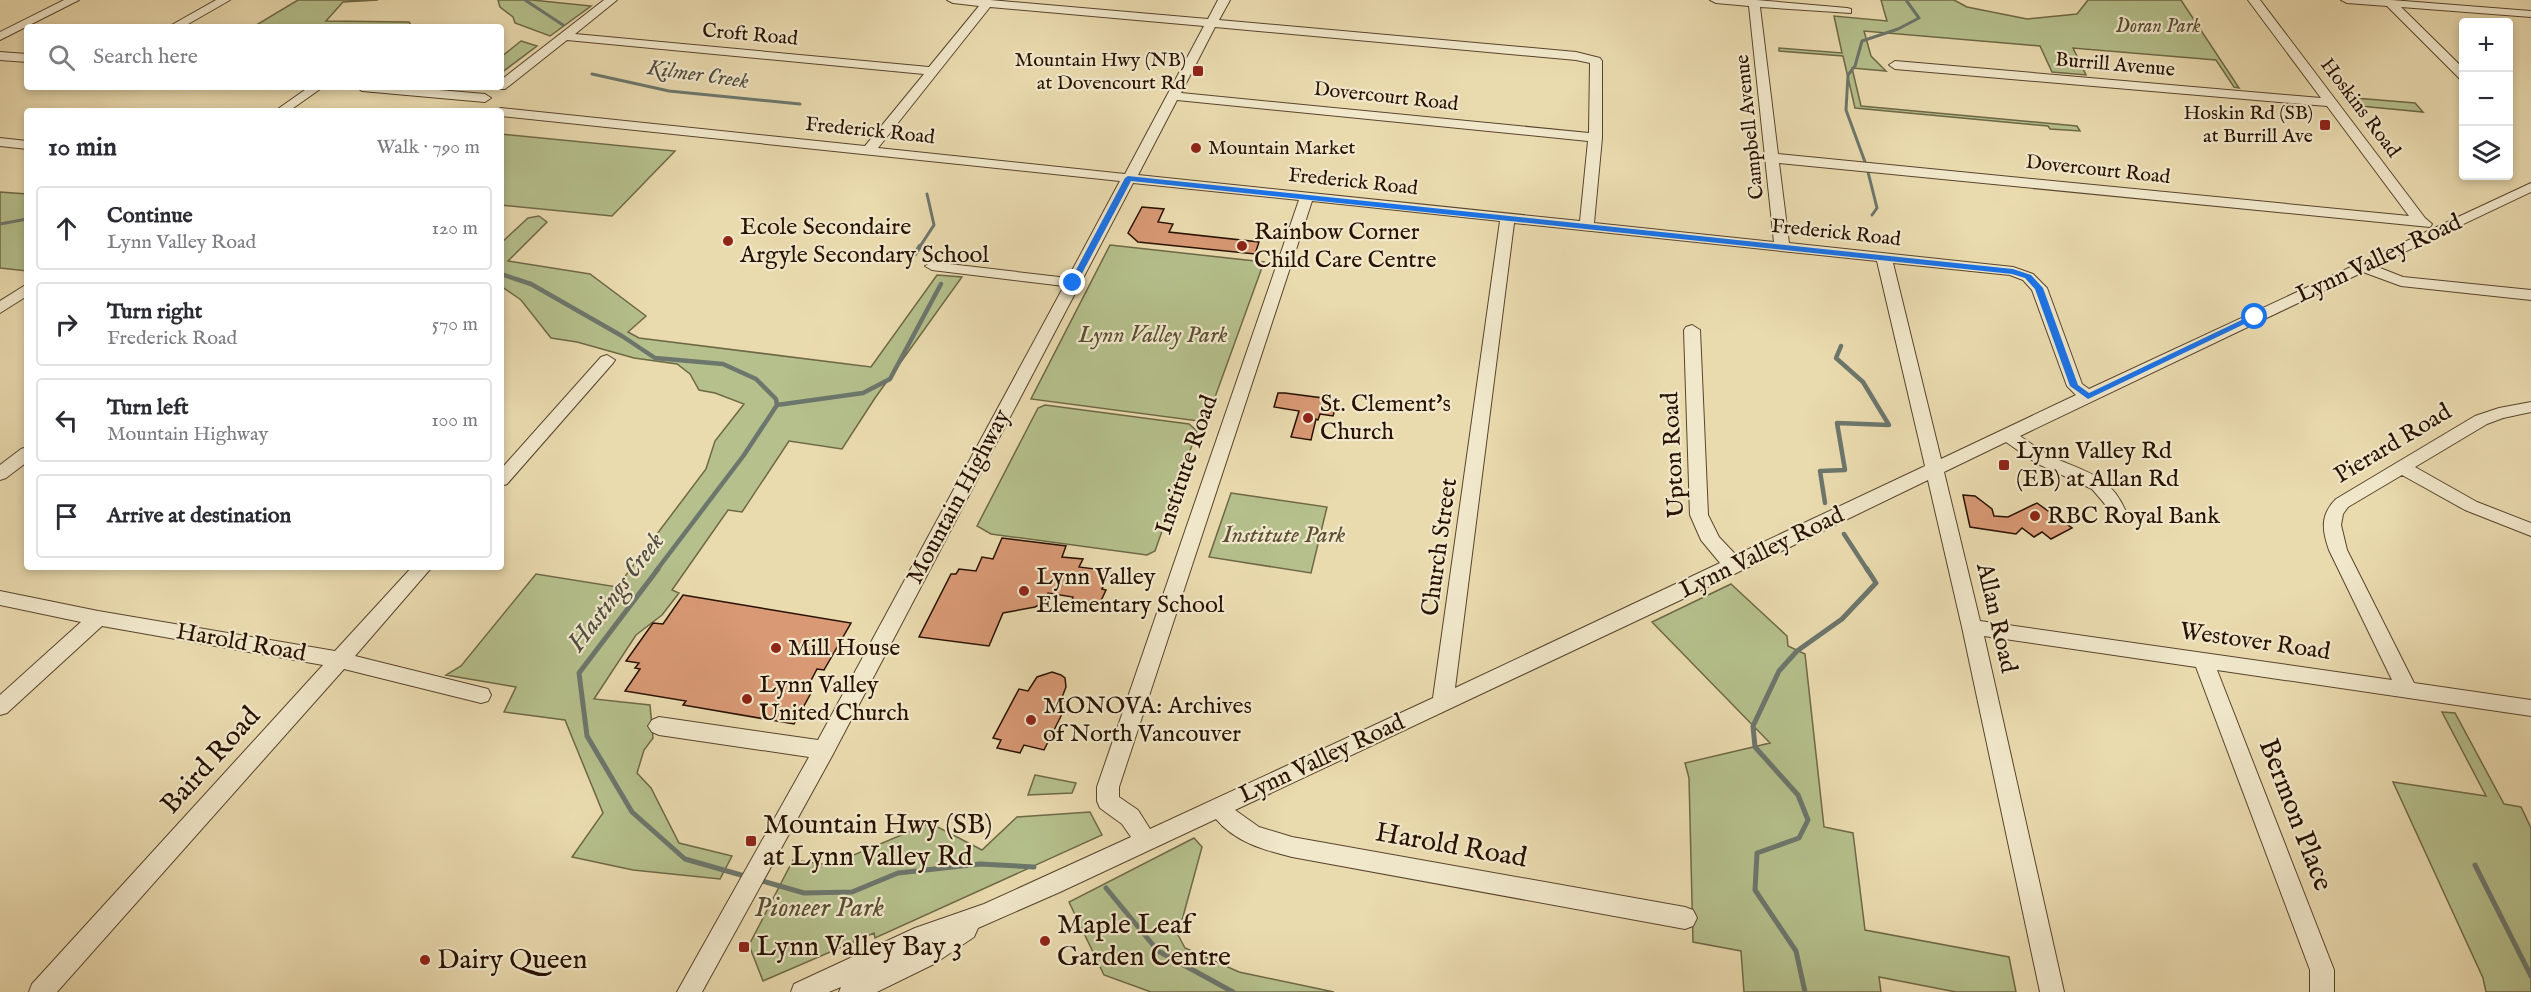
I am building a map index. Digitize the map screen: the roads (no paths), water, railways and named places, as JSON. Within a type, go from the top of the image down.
[{"type":"street","points":[[26,24],[73,0]]},
{"type":"street","points":[[180,24],[224,0]]},
{"type":"street","points":[[504,83],[611,0]]},
{"type":"street","points":[[953,0],[1576,56],[1596,61],[1598,67],[1595,138],[1587,226]]},
{"type":"street","name":"Mountain Highway","points":[[689,992],[824,750],[1224,0]]},
{"type":"street","points":[[1716,0],[1847,11]]},
{"type":"street","name":"Hoskins Road","points":[[2254,0],[2420,221],[2440,230]]},
{"type":"street","points":[[2347,0],[2531,14]]},
{"type":"street","points":[[868,151],[987,3]]},
{"type":"street","name":"Campbell Avenue","points":[[1754,3],[1782,247]]},
{"type":"street","points":[[2390,3],[2459,72]]},
{"type":"street","points":[[0,37],[24,25]]},
{"type":"street","name":"Croft Road","points":[[564,36],[933,72]]},
{"type":"street","points":[[0,56],[24,58]]},
{"type":"street","name":"Burrill Avenue","points":[[1895,65],[2332,104]]},
{"type":"street","points":[[286,108],[312,90]]},
{"type":"street","points":[[396,90],[485,98]]},
{"type":"street","points":[[472,108],[495,90]]},
{"type":"street","name":"Dovercourt Road","points":[[1173,96],[1595,138]]},
{"type":"street","name":"Frederick Road","points":[[504,112],[2013,271],[2028,277],[2039,288],[2074,386],[2088,397]]},
{"type":"street","points":[[0,142],[24,145]]},
{"type":"street","name":"Dovercourt Road","points":[[1773,158],[2420,221]]},
{"type":"street","name":"Lynn Valley Road","points":[[803,992],[924,936],[990,913],[1146,842],[1673,595],[2440,230],[2528,191]]},
{"type":"street","name":"Institute Road","points":[[1146,842],[1130,817],[1108,801],[1108,788],[1209,480],[1307,197]]},
{"type":"street","name":"Church Street","points":[[1443,703],[1508,218]]},
{"type":"street","name":"Allan Road","points":[[1884,258],[1972,627],[2052,992]]},
{"type":"street","points":[[932,266],[1073,283]]},
{"type":"street","points":[[2363,267],[2402,281],[2531,295]]},
{"type":"street","points":[[0,308],[24,291]]},
{"type":"street","name":"Upton Road","points":[[1692,330],[1699,515],[1702,529],[1712,543],[1734,564]]},
{"type":"street","points":[[504,477],[607,360]]},
{"type":"street","name":"Pierard Road","points":[[2408,691],[2338,550],[2330,527],[2331,516],[2342,503],[2481,420],[2499,413],[2531,407]]},
{"type":"street","points":[[2008,435],[2046,461],[2078,472],[2098,486],[2114,500],[2117,512]]},
{"type":"street","points":[[0,474],[24,455]]},
{"type":"street","points":[[2402,468],[2471,506],[2531,530]]},
{"type":"street","name":"Baird Road","points":[[41,992],[420,570]]},
{"type":"street","name":"Harold Road","points":[[0,598],[98,618],[340,660],[481,695]]},
{"type":"street","points":[[0,707],[98,618]]},
{"type":"street","name":"Westover Road","points":[[1972,627],[2531,708]]},
{"type":"street","name":"Bermon Place","points":[[2203,660],[2322,970],[2322,992]]},
{"type":"street","points":[[659,726],[824,750]]},
{"type":"street","name":"Harold Road","points":[[1219,807],[1228,819],[1244,832],[1292,847],[1685,918]]},
{"type":"street","name":"Lynn Valley Road","points":[[851,992],[925,956],[990,913]]},
{"type":"waterway","name":"Kilmer Creek","points":[[525,0],[563,25]]},
{"type":"waterway","points":[[1865,162],[1846,110],[1848,75],[1855,66],[1862,41],[1898,29],[1919,18],[1906,0]]},
{"type":"waterway","name":"Kilmer Creek","points":[[592,74],[669,91],[800,104]]},
{"type":"waterway","points":[[1868,172],[1877,208],[1872,215]]},
{"type":"waterway","name":"Kilmer Creek","points":[[919,248],[934,225],[927,194]]},
{"type":"waterway","name":"Hastings Creek","points":[[0,224],[24,220]]},
{"type":"waterway","name":"Kilmer Creek","points":[[915,254],[920,246]]},
{"type":"waterway","name":"Hastings Creek","points":[[504,275],[531,284],[622,336],[655,358],[723,364],[756,379],[776,399],[777,405]]},
{"type":"waterway","name":"Kilmer Creek","points":[[777,405],[863,393],[890,379],[941,284]]},
{"type":"waterway","points":[[1825,503],[1820,471],[1845,470],[1837,423],[1889,425],[1863,382],[1836,358],[1841,346]]},
{"type":"waterway","name":"Hastings Creek","points":[[656,571],[744,455],[777,405]]},
{"type":"waterway","points":[[1844,534],[1868,571]]},
{"type":"waterway","name":"Hastings Creek","points":[[658,569],[579,673],[587,736],[632,812],[685,859],[748,877]]},
{"type":"waterway","points":[[1805,992],[1796,951],[1755,890],[1757,853],[1799,838],[1808,820],[1798,795],[1755,747],[1753,726],[1779,671],[1797,651],[1842,619],[1876,583],[1867,569]]},
{"type":"waterway","name":"Hastings Creek","points":[[759,880],[804,893],[852,892],[898,873],[980,864],[1034,867]]},
{"type":"waterway","points":[[2475,865],[2531,976]]},
{"type":"waterway","name":"Hastings Creek","points":[[1106,888],[1158,951],[1233,992]]},
{"type":"place","name":"Mountain Hwy (NB) at Dovencourt Rd","points":[[1198,71]]},
{"type":"place","name":"Hoskin Rd (SB) at Burrill Ave","points":[[2325,125]]},
{"type":"place","name":"Mountain Market","points":[[1196,148]]},
{"type":"place","name":"Ecole Secondaire Argyle Secondary School","points":[[728,241]]},
{"type":"place","name":"Rainbow Corner Child Care Centre","points":[[1242,246]]},
{"type":"place","name":"St. Clement's Church","points":[[1308,418]]},
{"type":"place","name":"Lynn Valley Rd (EB) at Allan Rd","points":[[2004,465]]},
{"type":"place","name":"RBC Royal Bank","points":[[2035,516]]},
{"type":"place","name":"Lynn Valley Elementary School","points":[[1024,591]]},
{"type":"place","name":"Mill House","points":[[776,648]]},
{"type":"place","name":"Lynn Valley United Church","points":[[747,699]]},
{"type":"place","name":"MONOVA: Archives of North Vancouver","points":[[1031,720]]},
{"type":"place","name":"Mountain Hwy (SB) at Lynn Valley Rd","points":[[751,841]]},
{"type":"place","name":"Maple Leaf Garden Centre","points":[[1045,941]]},
{"type":"place","name":"Lynn Valley Bay 3","points":[[744,947]]},
{"type":"place","name":"Dairy Queen","points":[[425,960]]},
{"type":"park label","name":"Doran Park","points":[[2158,26]]},
{"type":"park label","name":"Lynn Valley Park","points":[[1153,335]]},
{"type":"park label","name":"Institute Park","points":[[1284,535]]},
{"type":"park label","name":"Pioneer Park","points":[[819,908]]}]
